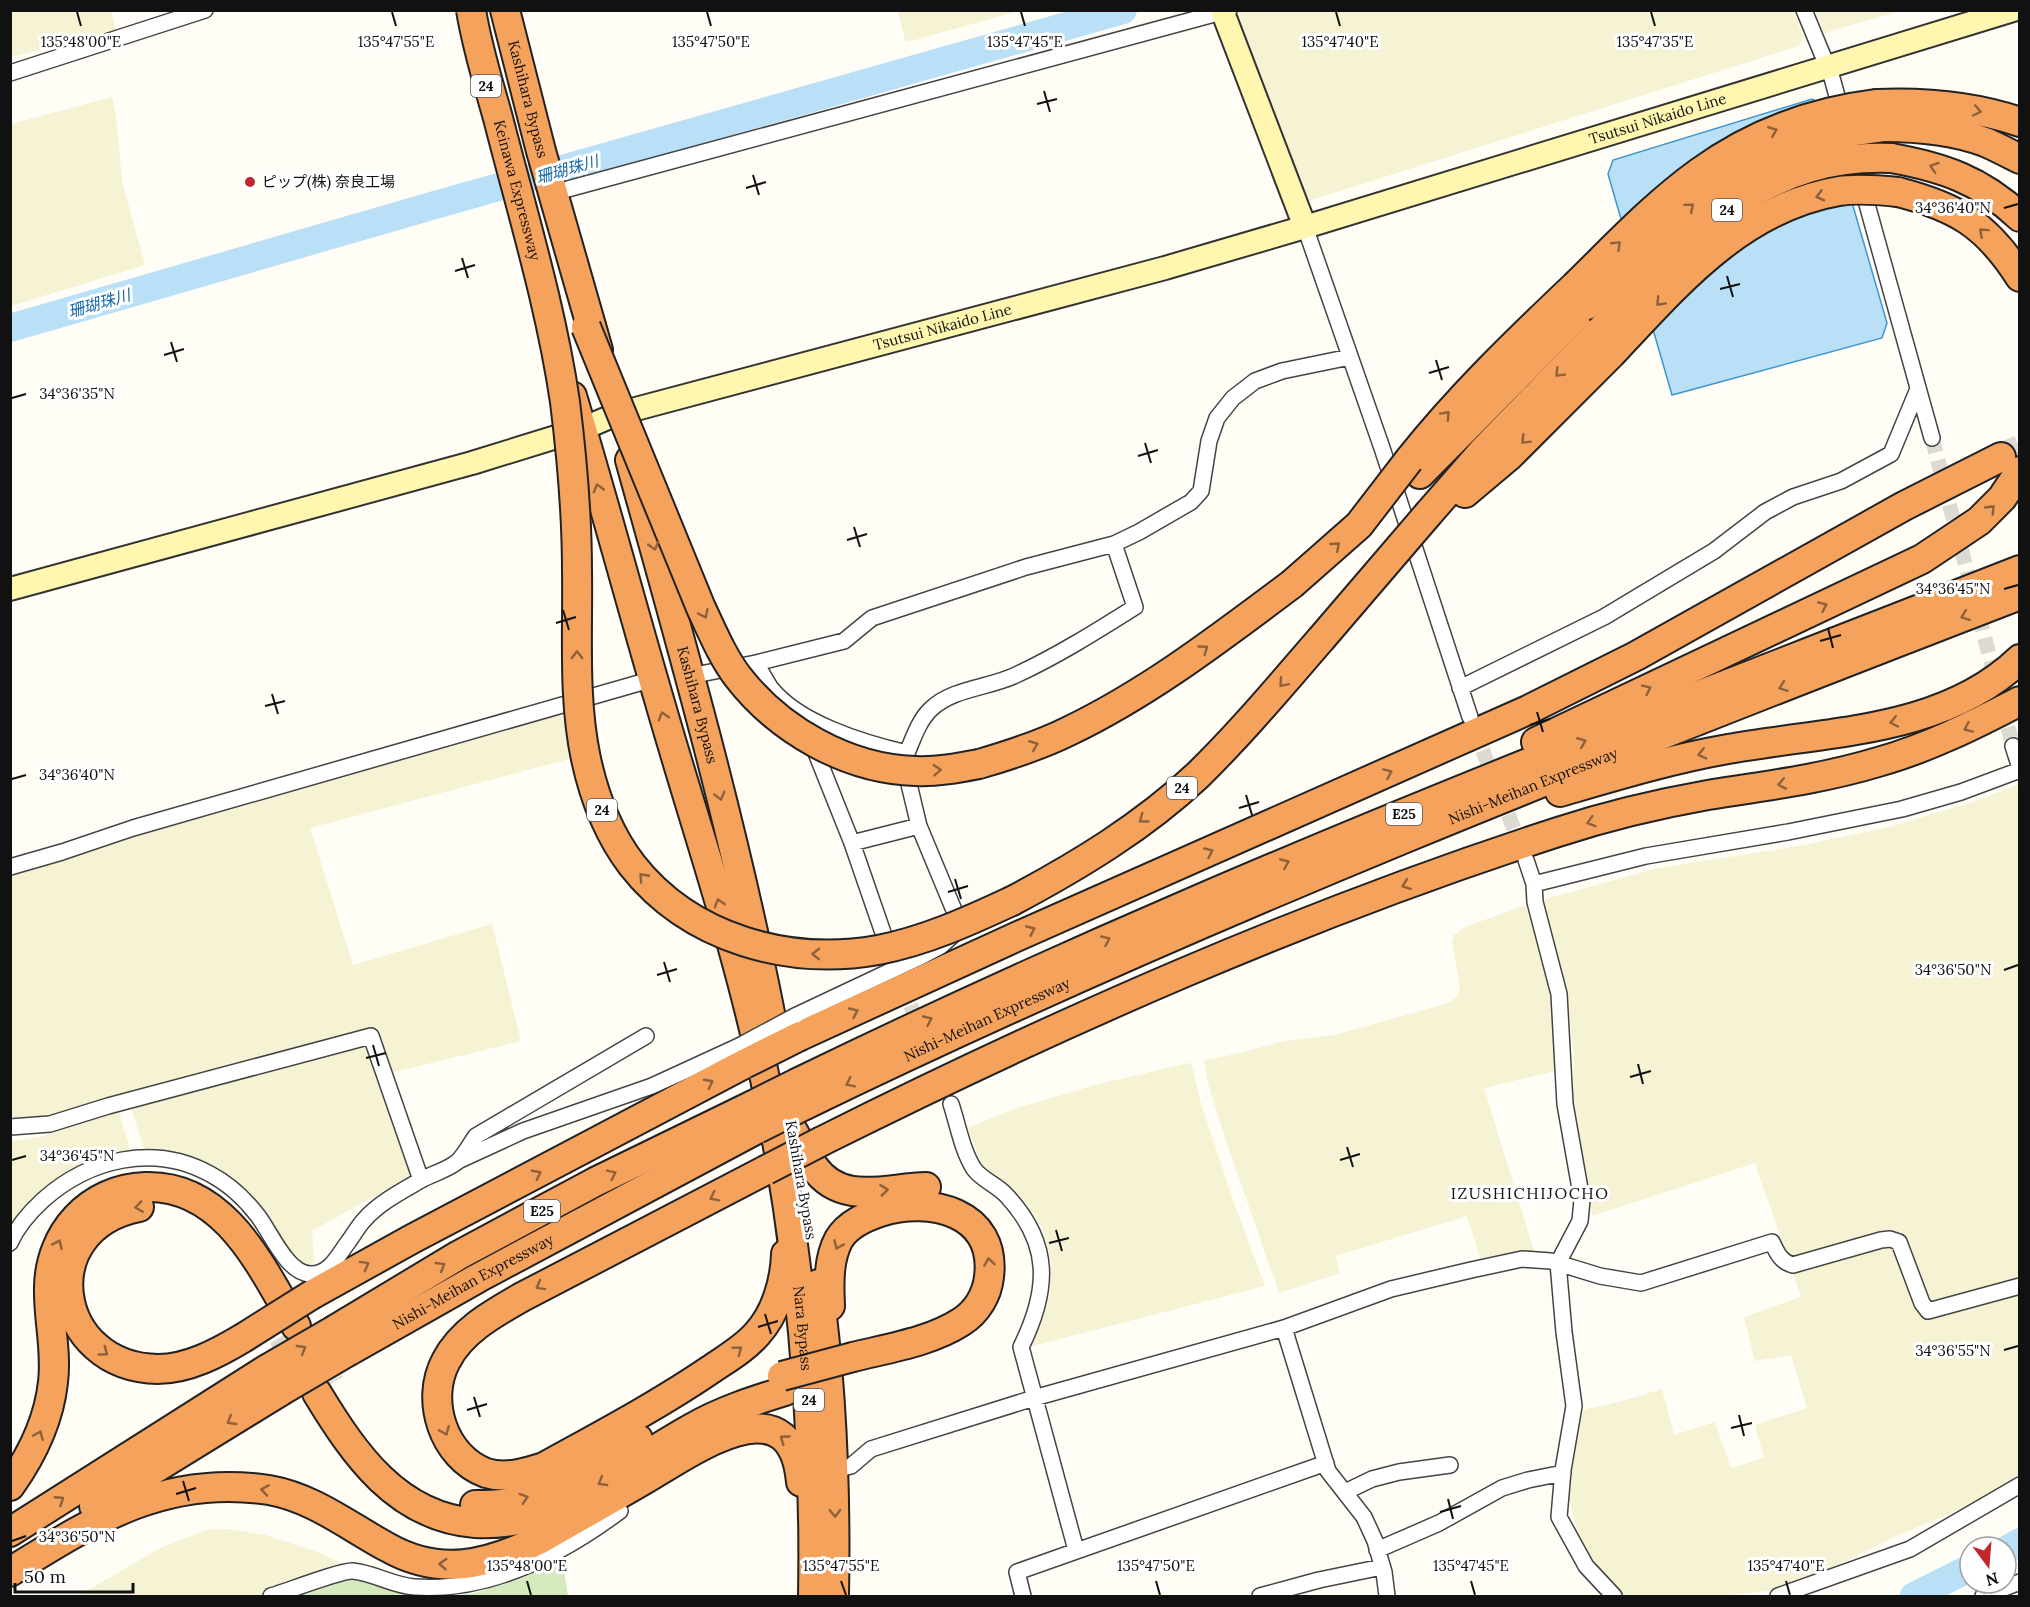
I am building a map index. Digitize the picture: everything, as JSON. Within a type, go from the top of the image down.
[{"type":"highway","name":"Kashihara Bypass","points":[[470,10],[516,198],[752,1020],[776,1136],[787,1204]]},
{"type":"highway","name":"Keinawa Expressway","points":[[470,10],[553,335],[564,402],[576,519],[578,680],[586,757],[595,794],[611,830],[631,864],[655,890],[710,928],[741,941],[775,950],[806,954],[839,954],[890,947],[922,939],[1012,901],[1057,877],[1106,846],[1196,777],[1241,732],[1396,550],[1431,516],[1509,456],[1605,343]]},
{"type":"highway","name":"Kashihara Bypass","points":[[503,10],[690,676],[754,936],[793,1131],[815,1263],[831,1412]]},
{"type":"highway","name":"Keinawa Expressway","points":[[503,10],[518,92],[563,255],[586,327],[701,608],[718,644],[737,676],[759,701],[786,724],[816,743],[847,757],[880,766],[914,771],[944,770],[979,764],[1019,752],[1069,731],[1121,703],[1177,668],[1292,584],[1359,525],[1581,295],[1695,203],[1740,171],[1787,147],[1828,136],[1880,115]]},
{"type":"highway","points":[[1880,115],[1920,102],[2002,116],[2019,122]]},
{"type":"highway","points":[[1880,115],[1909,127],[1949,132],[1985,142],[2019,159]]},
{"type":"highway","name":"24","points":[[1605,343],[1707,224],[1741,199],[1801,169],[1833,160],[1852,158],[1891,158],[1924,164],[1980,186],[2004,202],[2019,217]]},
{"type":"highway","points":[[1605,343],[1710,253],[1740,231],[1773,212],[1805,199],[1840,191],[1870,189],[1898,192],[1926,199],[1945,207],[1982,230],[2005,254],[2019,277]]},
{"type":"highway","points":[[1330,844],[1518,750],[1923,559],[1979,521],[2002,498],[2010,464]]},
{"type":"highway","points":[[10,1486],[22,1470],[42,1427],[53,1385],[54,1346],[48,1289],[55,1250],[63,1233],[75,1217],[98,1200],[126,1189],[146,1187],[183,1193],[203,1202],[220,1215],[250,1250],[289,1331],[237,1261],[213,1233],[189,1215],[157,1206],[120,1211],[102,1221],[87,1234],[70,1267],[67,1285],[69,1304],[76,1321],[99,1349],[115,1360],[134,1366],[159,1369],[183,1365],[224,1349],[243,1338],[313,1294],[798,1026],[1016,937],[1528,710],[1636,656],[1904,506],[2010,464]]},
{"type":"highway","name":"Nishi-Meihan Expressway","points":[[10,1532],[343,1340],[459,1255],[595,1182],[755,1117],[802,1093],[930,1019],[1330,844],[1649,715],[2019,570]]},
{"type":"highway","name":"Nishi-Meihan Expressway","points":[[802,1093],[990,1016],[1339,864],[1644,741],[2019,595]]},
{"type":"highway","points":[[1196,926],[1264,902],[1455,827],[1597,781],[1726,749],[1908,719],[1968,696],[1995,679],[2019,659]]},
{"type":"highway","points":[[787,1204],[785,1259],[780,1291],[771,1314],[757,1334],[740,1350],[696,1416],[665,1456],[623,1458],[544,1467],[527,1473],[507,1476],[486,1472],[467,1462],[453,1448],[442,1428],[438,1406],[438,1384],[445,1361],[462,1339],[488,1316],[578,1266],[947,1080],[1120,1000],[1302,924],[1489,855],[1612,816],[1710,795],[1778,785],[1879,762],[1957,733],[2019,701]]},
{"type":"highway","points":[[10,1572],[105,1516],[169,1493],[202,1488],[236,1487],[271,1491],[328,1511],[386,1547],[412,1559],[437,1565],[461,1565],[512,1553],[539,1540],[623,1458],[651,1419],[696,1416],[737,1407],[783,1384],[853,1365],[945,1348],[980,1331],[999,1307],[1006,1293],[1009,1277],[1009,1259],[1005,1244],[998,1227],[989,1214],[962,1194],[945,1189],[926,1187],[856,1192],[841,1190],[830,1184],[813,1166],[793,1131]]},
{"type":"highway","name":"Nara Bypass","points":[[787,1204],[798,1275],[808,1384],[813,1492],[813,1596]]},
{"type":"highway","points":[[831,1412],[829,1281],[830,1267],[839,1238],[857,1222],[886,1210],[903,1207],[940,1207],[966,1220],[976,1229],[983,1241],[990,1269],[989,1284],[975,1310],[963,1321],[947,1330],[853,1365]]},
{"type":"highway","name":"Nishi-Meihan Expressway","points":[[10,1560],[122,1488],[274,1380]]},
{"type":"highway","points":[[324,1389],[355,1423],[381,1458],[414,1486],[452,1503],[472,1505],[512,1502],[623,1458],[696,1416]]},
{"type":"highway","name":"24","points":[[831,1412],[835,1514],[834,1596]]},
{"type":"highway","points":[[623,1458],[696,1416]]},
{"type":"highway","points":[[696,1416],[723,1434],[752,1429],[777,1433],[792,1445],[800,1466],[802,1491],[803,1596]]},
{"type":"main road","name":"Tsutsui Nikaido Line","points":[[10,589],[472,464],[582,429],[617,414],[1165,268],[2013,10]]},
{"type":"main road","points":[[1225,11],[1305,227]]},
{"type":"street","points":[[10,74],[205,10]]},
{"type":"street","points":[[1804,10],[1827,66],[1932,438]]},
{"type":"street","points":[[553,190],[1225,11]]},
{"type":"street","points":[[1305,227],[1470,717]]},
{"type":"street","points":[[690,676],[756,663],[844,641],[873,618],[1026,567],[1114,544],[1139,532],[1191,502],[1201,491],[1209,441],[1217,418],[1233,398],[1255,381],[1282,371],[1350,357]]},
{"type":"street","points":[[1460,688],[1605,617],[1714,551],[1765,512],[1793,498],[1841,481],[1892,454],[1918,389]]},
{"type":"street","points":[[798,1026],[941,946],[952,936],[956,915],[919,826],[908,780],[907,753],[929,710],[944,699],[1014,676],[1099,630],[1136,607],[1114,544]]},
{"type":"street","points":[[756,663],[770,687],[800,712],[873,745],[907,753]]},
{"type":"street","points":[[10,867],[132,828],[653,680]]},
{"type":"street","points":[[800,712],[852,843],[892,959]]},
{"type":"street","points":[[1534,884],[1646,856],[1788,832],[1902,809],[1961,792],[2019,769],[2013,746]]},
{"type":"street","points":[[852,843],[919,826]]},
{"type":"street","points":[[1526,860],[1534,884],[1535,902],[1559,994],[1565,1104],[1582,1200],[1580,1221],[1558,1263],[1574,1406],[1563,1473],[1559,1516],[1586,1566],[1614,1596]]},
{"type":"street","points":[[10,1127],[50,1124],[108,1106],[371,1036],[421,1180]]},
{"type":"street","points":[[458,1162],[476,1136],[646,1036]]},
{"type":"street","points":[[10,1243],[32,1210],[54,1190],[80,1173],[114,1161],[149,1157],[181,1161],[210,1174],[236,1192],[258,1216],[288,1262],[299,1273],[312,1275],[327,1270],[365,1218],[386,1201],[421,1180],[523,1131],[742,1055]]},
{"type":"street","points":[[951,1104],[966,1154],[976,1171],[1004,1192],[1022,1212],[1034,1233],[1042,1263],[1041,1294],[1034,1322],[1022,1347],[1076,1550]]},
{"type":"street","points":[[834,1470],[851,1466],[871,1449],[1034,1398],[1284,1328],[1391,1289],[1522,1259],[1558,1263],[1600,1276],[1641,1283],[1772,1242],[1779,1257],[1793,1265],[1864,1244],[1890,1239],[1899,1242],[1922,1303],[1928,1311],[2019,1286]]},
{"type":"street","points":[[1284,1328],[1328,1471],[1364,1517],[1382,1567],[1387,1596]]},
{"type":"street","points":[[1023,1596],[1017,1572],[1326,1463]]},
{"type":"street","points":[[1345,1492],[1372,1479],[1390,1474],[1450,1465]]},
{"type":"street","points":[[1377,1550],[1439,1523],[1502,1488],[1563,1473]]},
{"type":"street","points":[[1778,1596],[1910,1549],[2019,1485]]},
{"type":"street","points":[[270,1596],[351,1570],[412,1587],[468,1585],[524,1568],[591,1532],[620,1511]]},
{"type":"street","points":[[1260,1596],[1319,1580],[1382,1567]]},
{"type":"street","points":[[1983,1596],[2019,1582]]},
{"type":"shaded area","points":[[898,10],[1019,11],[908,42],[905,40]]},
{"type":"shaded area","points":[[1242,10],[1794,10],[1803,37],[1799,46],[1302,203],[1231,14]]},
{"type":"shaded area","points":[[11,11],[111,11],[117,32],[11,57]]},
{"type":"shaded area","points":[[1815,11],[1901,11],[1824,33]]},
{"type":"shaded area","points":[[112,97],[116,113],[122,181],[145,265],[11,306],[11,124]]},
{"type":"shaded area","points":[[548,714],[554,717],[562,715],[573,758],[310,828],[353,965],[492,924],[521,1041],[390,1073],[376,1028],[319,1048],[11,1128],[11,866],[431,751]]},
{"type":"shaded area","points":[[2019,784],[2019,1484],[1892,1538],[1813,1578],[1775,1590],[1724,1596],[1621,1596],[1589,1562],[1576,1527],[1568,1494],[1582,1413],[1586,1409],[1662,1389],[1674,1435],[1715,1422],[1731,1468],[1764,1458],[1755,1425],[1807,1408],[1791,1355],[1755,1361],[1744,1317],[1801,1297],[1755,1163],[1592,1216],[1590,1196],[1577,1146],[1573,1109],[1574,1056],[1569,1015],[1561,975],[1538,901],[1658,868],[1799,846],[1889,827],[1976,801]]},
{"type":"shaded area","points":[[1525,905],[1537,937],[1554,1006],[1559,1070],[1484,1088],[1535,1254],[1526,1255],[1521,1251],[1480,1258],[1467,1216],[1336,1256],[1340,1273],[1279,1293],[1221,1126],[1208,1083],[1204,1060],[1284,1041],[1334,1035],[1449,1003],[1457,997],[1460,987],[1452,942],[1454,935],[1465,927]]},
{"type":"shaded area","points":[[369,1043],[411,1176],[312,1231],[313,1267],[298,1266],[251,1198],[145,1152],[131,1108],[196,1089],[318,1059]]},
{"type":"shaded area","points":[[1188,1063],[1192,1065],[1200,1100],[1234,1203],[1265,1286],[1029,1347],[1040,1326],[1050,1294],[1051,1262],[1046,1239],[1042,1228],[1025,1202],[982,1165],[968,1128],[1014,1109],[1095,1085]]},
{"type":"shaded area","points":[[118,1110],[132,1154],[77,1170],[11,1234],[11,1141],[40,1137]]},
{"type":"shaded area","points":[[229,1529],[266,1535],[315,1551],[348,1566],[269,1596],[78,1596],[162,1547],[207,1530]]},
{"type":"green space","points":[[562,1557],[568,1596],[448,1596],[474,1593],[521,1579]]},
{"type":"green space","points":[[356,1577],[409,1595],[435,1596],[300,1596]]},
{"type":"water","points":[[1812,99],[1824,106],[1887,323],[1882,338],[1672,395],[1608,174],[1613,160]]},
{"type":"waterway","name":"珊瑚珠川","points":[[10,328],[1123,10]]},
{"type":"waterway","points":[[1914,1596],[1958,1574]]},
{"type":"tunnel","points":[[1932,438],[1996,681]]},
{"type":"tunnel","points":[[2001,457],[2020,449]]},
{"type":"tunnel","points":[[2002,705],[2013,746]]},
{"type":"tunnel","points":[[1474,729],[1522,849]]},
{"type":"tunnel","points":[[902,984],[944,1087]]},
{"type":"tunnel","points":[[282,1336],[305,1373]]},
{"type":"tunnel","points":[[308,1346],[331,1384]]},
{"type":"place","name":"ピップ(株) 奈良工場","points":[[250,182]]},
{"type":"district","name":"IZUSHICHIJOCHO","points":[[1530,1193]]}]
